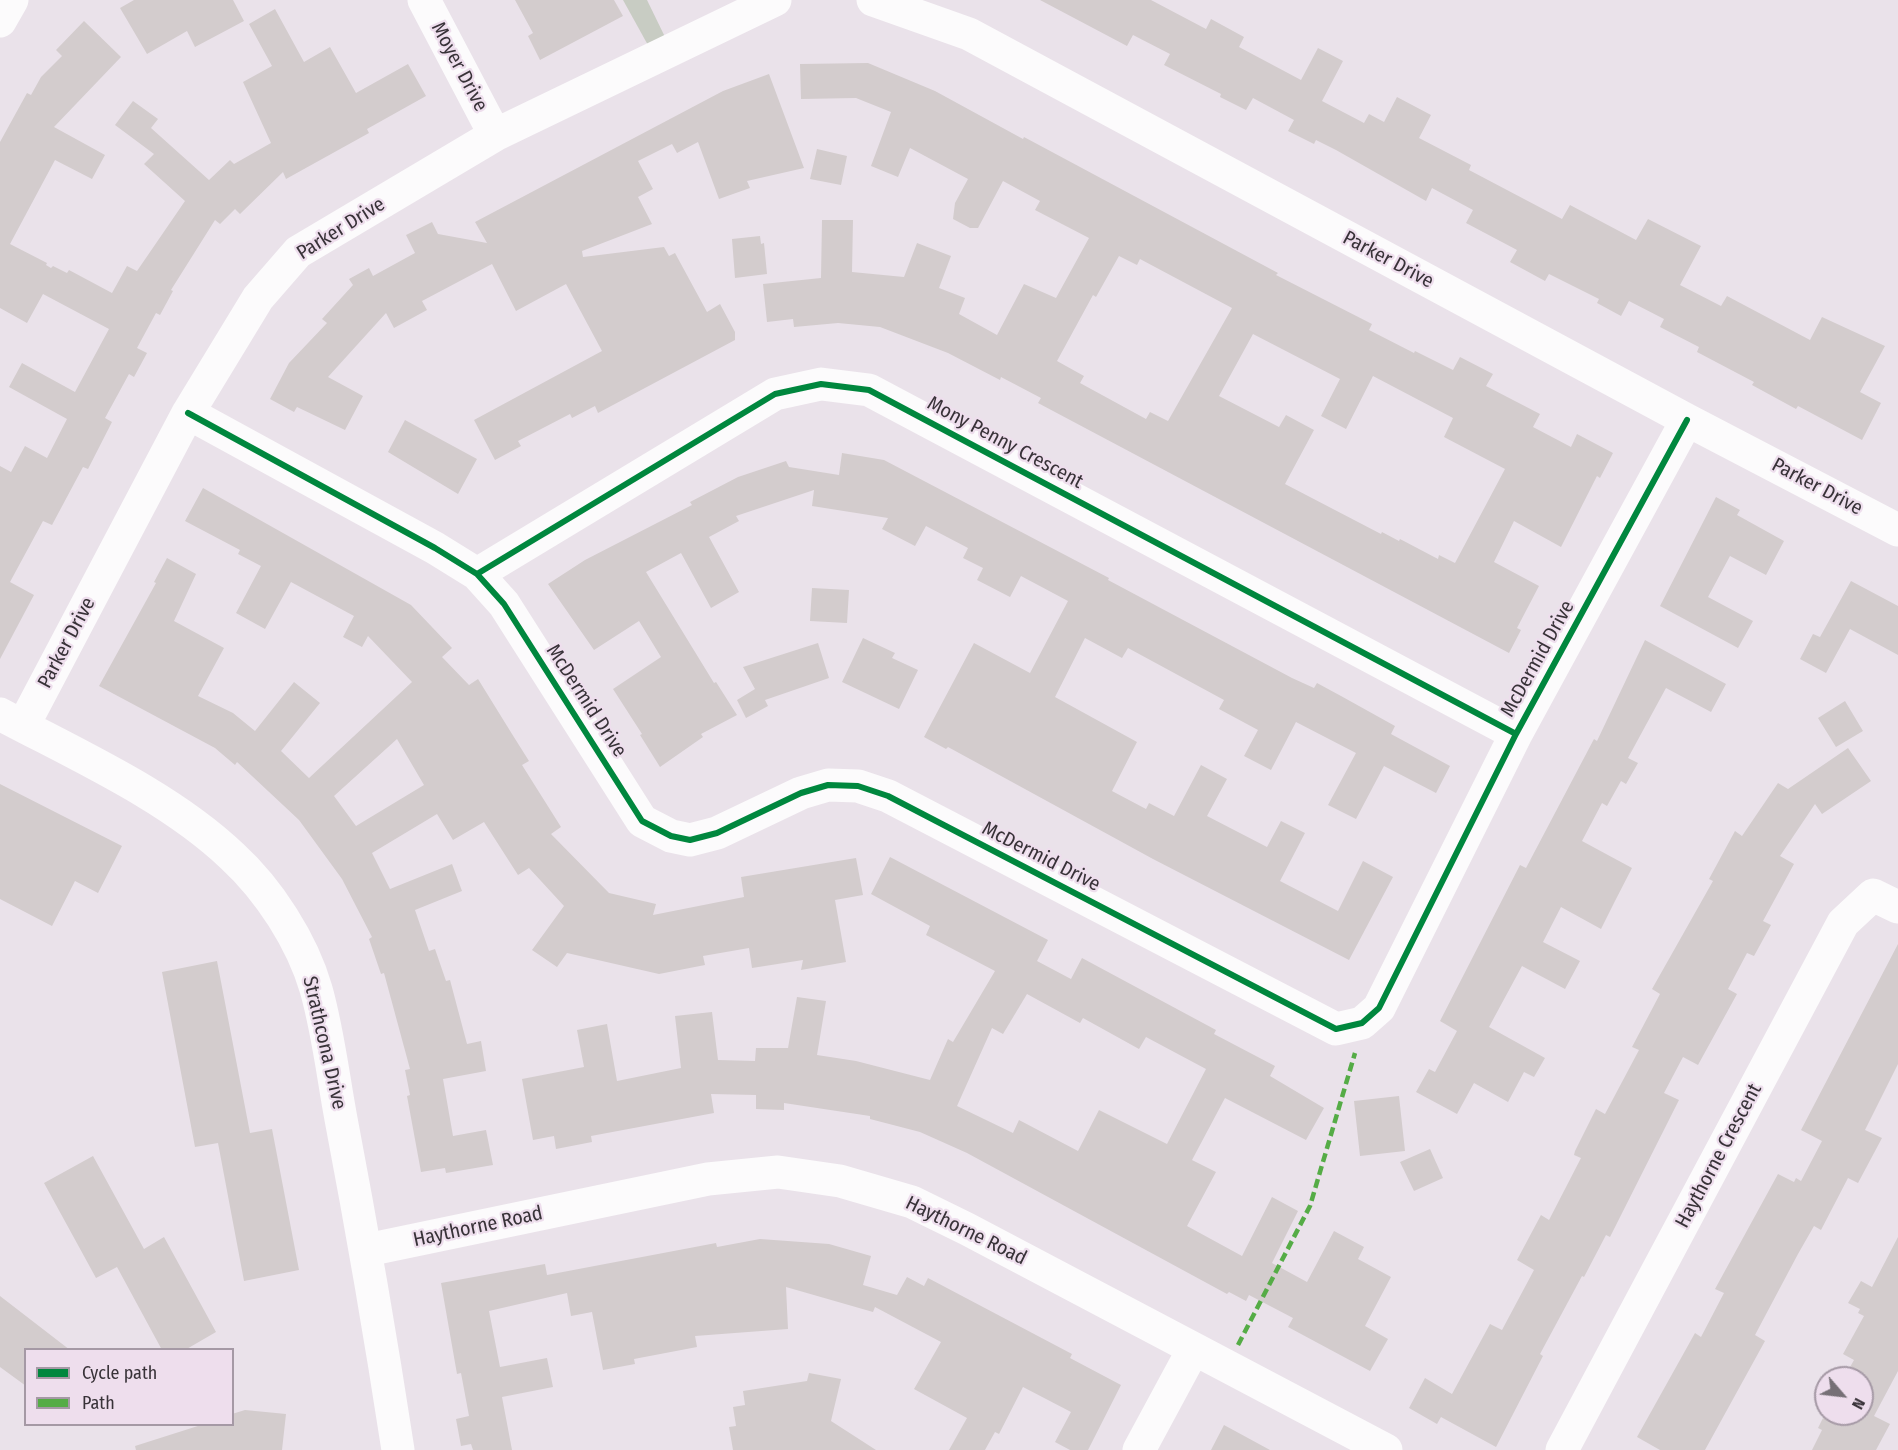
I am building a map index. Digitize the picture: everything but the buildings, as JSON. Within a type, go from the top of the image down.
[{"type":"street","points":[[0,21],[12,0]]},
{"type":"street","name":"Moyer Drive","points":[[424,0],[495,135]]},
{"type":"street","name":"Parker Drive","points":[[11,720],[188,413],[258,298],[298,252],[495,135],[775,0]]},
{"type":"street","name":"Parker Drive","points":[[873,0],[969,34],[1687,420],[1898,530]]},
{"type":"street","name":"Mony Penny Crescent","points":[[477,574],[775,394],[821,384],[869,390],[1516,734]]},
{"type":"street","name":"McDermid Drive","points":[[188,413],[435,548],[477,574],[504,604],[642,821],[671,836],[690,840],[717,833],[801,793],[828,785],[858,786],[888,796],[1336,1029],[1362,1023],[1379,1008],[1516,734],[1687,420]]},
{"type":"street","name":"Strathcona Drive","points":[[11,720],[174,809],[206,833],[234,857],[266,894],[292,932],[316,988],[367,1250],[398,1450]]},
{"type":"street","name":"Haythorne Crescent","points":[[1562,1450],[1843,922],[1873,895],[1898,907]]},
{"type":"street","name":"Haythorne Road","points":[[367,1250],[708,1179],[778,1172],[840,1180],[912,1202],[1386,1450]]},
{"type":"street","points":[[1139,1450],[1193,1350]]},
{"type":"shaded area","points":[[623,0],[647,0],[666,39],[649,47]]},
{"type":"marked path","points":[[1238,1345],[1310,1206],[1355,1053]]},
{"type":"cycle path","points":[[477,574],[775,394],[821,384],[869,390],[1516,734]]},
{"type":"cycle path","points":[[188,413],[435,548],[477,574],[504,604],[642,821],[671,836],[690,840],[717,833],[801,793],[828,785],[858,786],[888,796],[1336,1029],[1362,1023],[1379,1008],[1516,734],[1687,420]]}]
